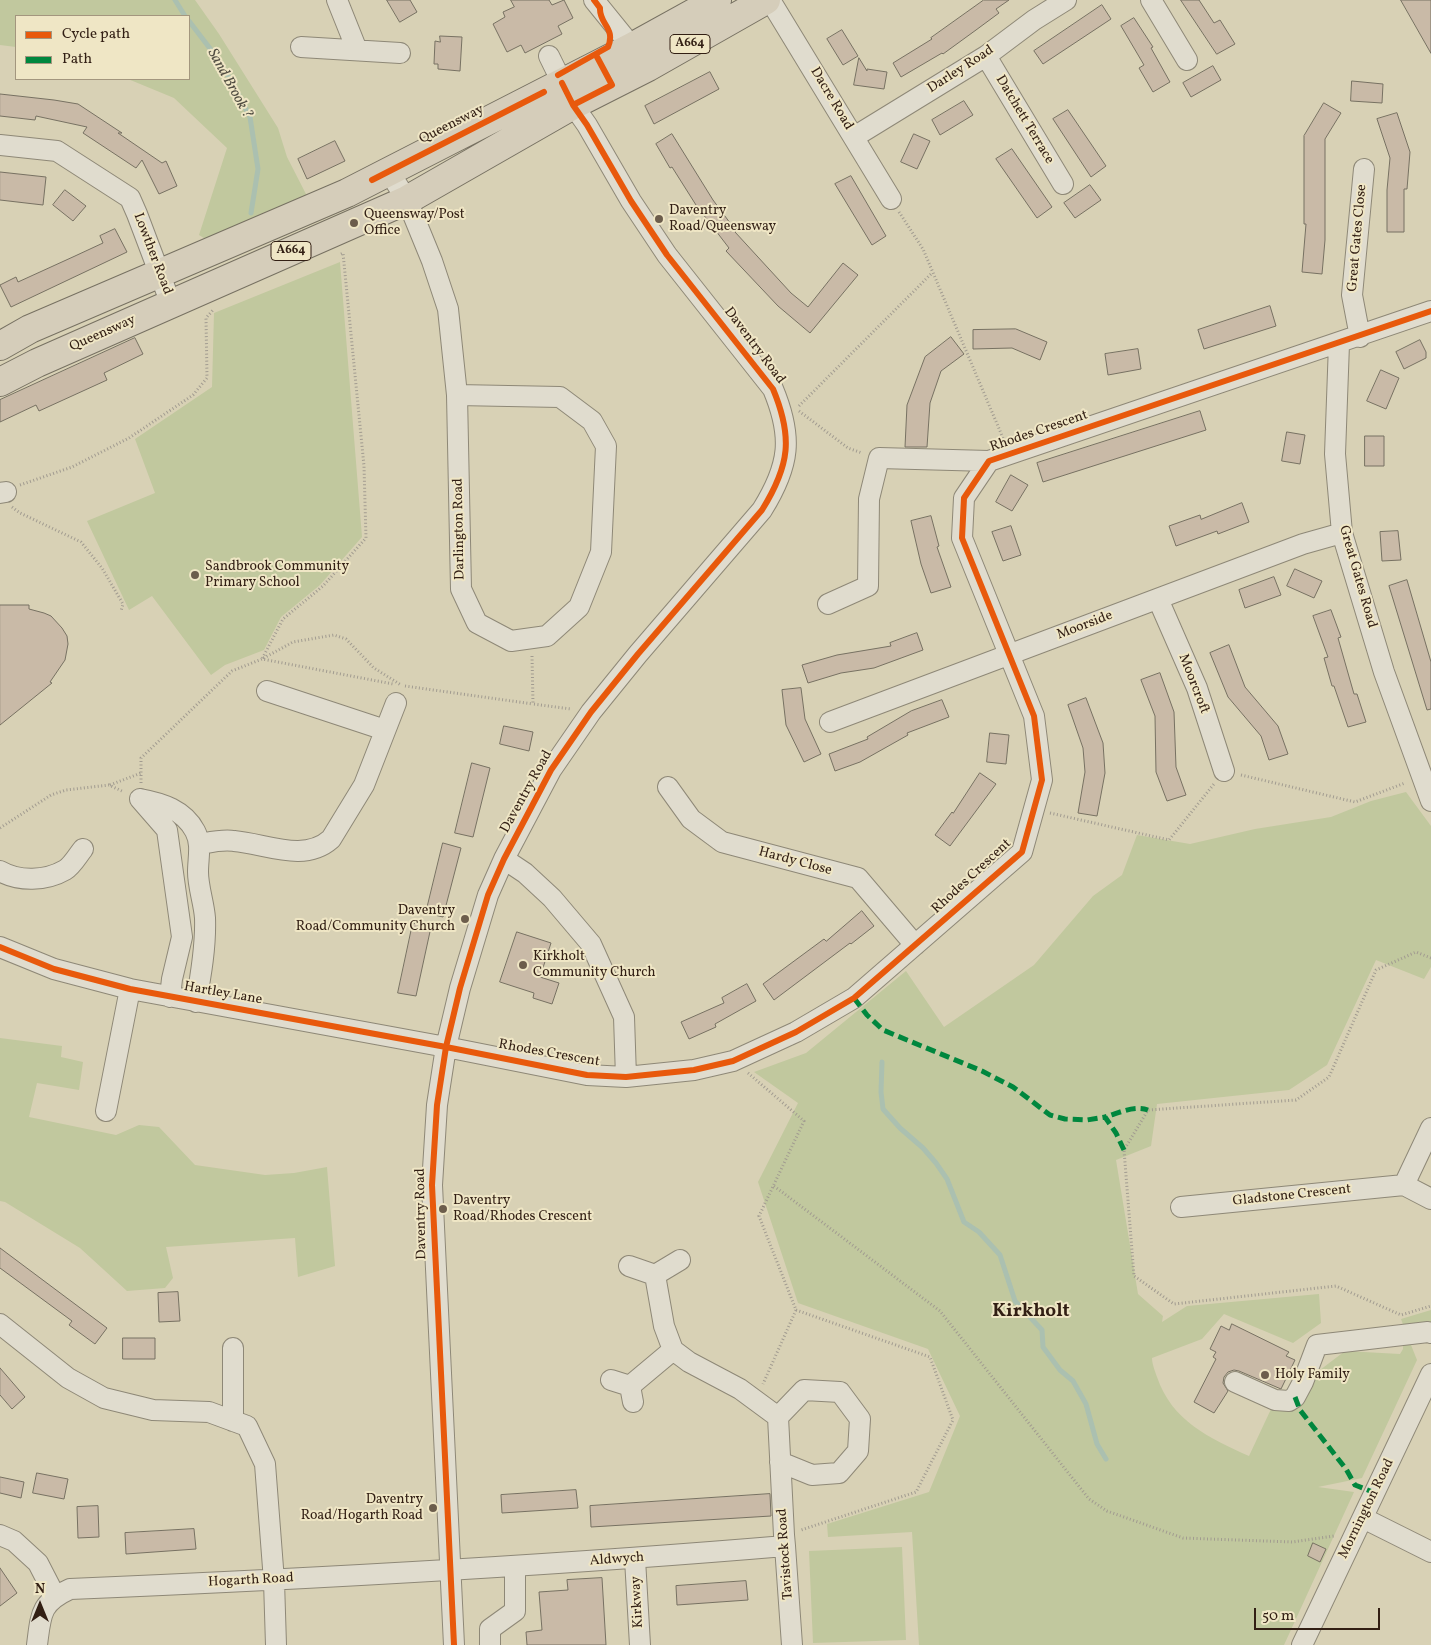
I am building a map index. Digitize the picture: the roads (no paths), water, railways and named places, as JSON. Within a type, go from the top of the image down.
[{"type":"highway","name":"Queensway","points":[[640,57],[717,0]]},
{"type":"highway","name":"Queensway","points":[[0,346],[30,330],[347,193],[389,172],[568,94],[640,57],[768,0]]},
{"type":"highway","name":"Queensway","points":[[0,382],[37,363],[407,200],[568,94]]},
{"type":"street","points":[[337,0],[357,50]]},
{"type":"street","points":[[594,0],[640,57]]},
{"type":"street","name":"Dacre Road","points":[[768,0],[891,199]]},
{"type":"street","name":"Darley Road","points":[[854,137],[986,56],[1034,20],[1066,0]]},
{"type":"street","points":[[1151,0],[1187,60]]},
{"type":"street","points":[[301,47],[400,52]]},
{"type":"street","name":"Daventry Road","points":[[454,1645],[432,1186],[437,1105],[446,1047],[460,988],[488,895],[504,859],[552,770],[591,712],[638,654],[762,510],[779,476],[784,459],[787,432],[782,410],[773,389],[667,255],[631,202],[568,94],[549,56]]},
{"type":"street","name":"Datchett Terrace","points":[[986,56],[1063,184]]},
{"type":"street","name":"Lowther Road","points":[[0,145],[57,151],[130,198],[171,304]]},
{"type":"street","name":"Great Gates Close","points":[[1360,337],[1352,295],[1364,169]]},
{"type":"street","name":"Darlington Road","points":[[389,172],[407,200],[432,261],[448,309],[457,396],[461,589],[477,623],[511,641],[547,636],[580,607],[601,552],[606,446],[592,421],[560,397],[457,396]]},
{"type":"street","name":"Rhodes Crescent","points":[[446,1047],[586,1076],[626,1077],[694,1070],[734,1061],[796,1032],[854,998],[1022,852],[1042,780],[1034,716],[962,538],[964,498],[990,461],[1431,312]]},
{"type":"street","name":"Great Gates Road","points":[[1339,344],[1335,454],[1342,532],[1384,672],[1431,801]]},
{"type":"street","points":[[828,604],[868,586],[869,499],[879,458],[990,461]]},
{"type":"street","name":"Moorside","points":[[830,722],[1303,544],[1342,532]]},
{"type":"street","name":"Moorcroft","points":[[1158,599],[1197,688],[1224,771]]},
{"type":"street","points":[[267,691],[385,730]]},
{"type":"street","points":[[200,844],[232,840],[301,852],[324,845],[331,838],[364,785],[399,694]]},
{"type":"street","name":"Hardy Close","points":[[668,787],[691,819],[722,842],[858,878],[915,945]]},
{"type":"street","points":[[170,997],[172,979],[182,937],[167,830],[140,799],[159,803],[175,810],[186,819],[195,831],[200,844],[198,873],[205,918],[202,966],[196,1002]]},
{"type":"street","points":[[0,871],[6,875],[28,880],[50,876],[66,869],[83,849]]},
{"type":"street","points":[[504,859],[525,873],[552,898],[590,944],[624,1017],[626,1077]]},
{"type":"street","name":"Hartley Lane","points":[[0,947],[54,969],[130,989],[446,1047]]},
{"type":"street","points":[[106,1111],[130,989]]},
{"type":"street","points":[[1431,1128],[1404,1186],[1431,1199]]},
{"type":"street","name":"Gladstone Crescent","points":[[1181,1207],[1404,1186]]},
{"type":"street","points":[[655,1275],[680,1260]]},
{"type":"street","points":[[629,1266],[655,1275]]},
{"type":"street","points":[[655,1275],[664,1326],[673,1350],[689,1362],[740,1388],[778,1417]]},
{"type":"street","points":[[0,1324],[68,1378],[104,1398],[153,1410],[209,1412],[247,1426],[264,1464],[274,1581],[276,1645]]},
{"type":"street","points":[[1235,1382],[1275,1400],[1289,1401],[1296,1397],[1317,1345],[1431,1333]]},
{"type":"street","points":[[233,1348],[233,1421]]},
{"type":"street","points":[[611,1380],[632,1394],[673,1350]]},
{"type":"street","name":"Mornington Road","points":[[1302,1645],[1431,1374]]},
{"type":"street","points":[[804,1390],[840,1392],[860,1419],[858,1451],[839,1473],[812,1474],[780,1462],[778,1417],[804,1390]]},
{"type":"street","name":"Tavistock Road","points":[[780,1462],[792,1645]]},
{"type":"street","points":[[1359,1525],[1431,1552]]},
{"type":"street","points":[[0,1535],[14,1541],[38,1562],[54,1596],[40,1615],[37,1645]]},
{"type":"street","name":"Aldwych","points":[[450,1570],[635,1559],[784,1541]]},
{"type":"street","name":"Kirkway","points":[[635,1559],[640,1645]]},
{"type":"street","points":[[490,1645],[490,1629],[515,1611],[514,1566]]},
{"type":"street","name":"Hogarth Road","points":[[54,1596],[70,1589],[274,1581],[450,1570]]},
{"type":"waterway","name":"Sand Brook ?","points":[[175,0],[184,15]]},
{"type":"waterway","name":"Sand Brook ?","points":[[190,22],[215,55],[232,82],[250,117],[258,169],[251,213]]},
{"type":"waterway","points":[[882,1062],[881,1092],[883,1109],[936,1163],[947,1179],[964,1222],[979,1232],[1000,1255],[1015,1301],[1042,1330],[1043,1347],[1060,1370],[1073,1381],[1086,1404],[1097,1444],[1106,1459]]},
{"type":"place","name":"Daventry Road/Queensway","points":[[659,219]]},
{"type":"place","name":"Queensway/Post Office","points":[[354,223]]},
{"type":"place","name":"Sandbrook Community Primary School","points":[[195,575]]},
{"type":"place","name":"Daventry Road/Community Church","points":[[465,919]]},
{"type":"place","name":"Kirkholt Community Church","points":[[523,965]]},
{"type":"place","name":"Daventry Road/Rhodes Crescent","points":[[443,1209]]},
{"type":"place","name":"Holy Family","points":[[1265,1375]]},
{"type":"place","name":"Daventry Road/Hogarth Road","points":[[433,1508]]},
{"type":"district","name":"Kirkholt","points":[[1031,1313]]}]
